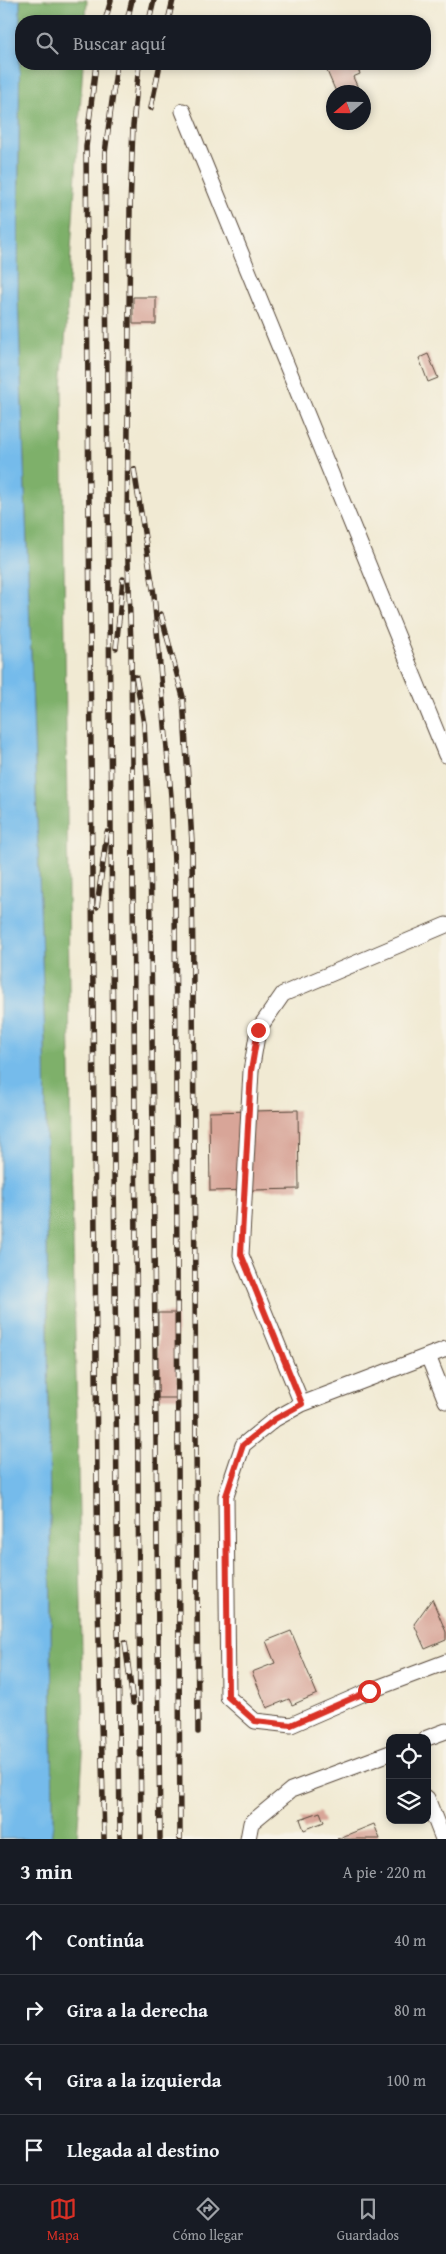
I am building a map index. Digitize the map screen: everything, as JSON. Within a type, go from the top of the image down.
[{"type":"lane","points":[[182,111],[446,755]]},
{"type":"lane","points":[[302,1404],[241,1254],[251,1071],[258,1030],[283,994],[446,925]]},
{"type":"lane","points":[[446,1349],[302,1404],[275,1419],[243,1445],[226,1496],[228,1697],[255,1721],[291,1725],[369,1691],[446,1662]]},
{"type":"lane","points":[[428,1356],[446,1400]]},
{"type":"lane","points":[[431,1737],[446,1731]]},
{"type":"lane","points":[[248,1839],[251,1823],[291,1790],[386,1754]]},
{"type":"lane","points":[[431,1808],[443,1839]]},
{"type":"green space","points":[[20,0],[87,0],[86,15],[20,15]]},
{"type":"green space","points":[[20,70],[83,70],[62,389],[71,1149],[84,1741],[77,1839],[51,1839],[53,1824],[45,1041],[18,297]]},
{"type":"water","points":[[0,0],[20,0],[20,15],[15,15],[15,70],[20,70],[18,297],[45,1041],[53,1824],[51,1839],[0,1839]]},
{"type":"building","points":[[327,70],[358,70],[360,74],[353,77],[357,85],[333,85]]},
{"type":"building","points":[[133,297],[156,297],[156,324],[133,324]]},
{"type":"building","points":[[428,354],[438,378],[428,382],[419,358]]},
{"type":"building","points":[[298,1110],[299,1189],[210,1191],[209,1112]]},
{"type":"building","points":[[158,1313],[177,1313],[178,1398],[158,1398]]},
{"type":"building","points":[[432,1599],[446,1632],[446,1640],[425,1649],[414,1624]]},
{"type":"building","points":[[291,1631],[317,1694],[292,1705],[289,1699],[267,1708],[252,1672],[275,1663],[266,1641]]},
{"type":"building","points":[[320,1812],[324,1822],[304,1830],[300,1819]]},
{"type":"building","points":[[374,1824],[380,1839],[337,1839]]},
{"type":"railway","points":[[107,15],[111,0]]},
{"type":"railway","points":[[128,15],[132,0]]},
{"type":"railway","points":[[150,15],[154,0]]},
{"type":"railway","points":[[169,15],[173,0]]},
{"type":"railway","points":[[95,70],[86,147],[98,1601],[104,1839]]},
{"type":"railway","points":[[116,70],[105,153],[120,1839]]},
{"type":"railway","points":[[138,70],[133,126],[130,209],[127,534],[131,645],[141,1839]]},
{"type":"railway","points":[[151,108],[159,70]]},
{"type":"railway","points":[[134,469],[154,595],[171,796],[175,885],[180,1839]]},
{"type":"railway","points":[[116,648],[123,579]]},
{"type":"railway","points":[[161,614],[183,697],[192,842],[198,1732]]},
{"type":"railway","points":[[136,677],[144,724],[150,835],[160,1839]]},
{"type":"railway","points":[[97,907],[107,832]]},
{"type":"railway","points":[[125,1642],[133,1703]]},
{"type":"route","points":[[258,1030],[251,1071],[241,1254],[302,1404],[275,1419],[243,1445],[226,1496],[228,1697],[255,1721],[291,1725],[369,1691]]}]
